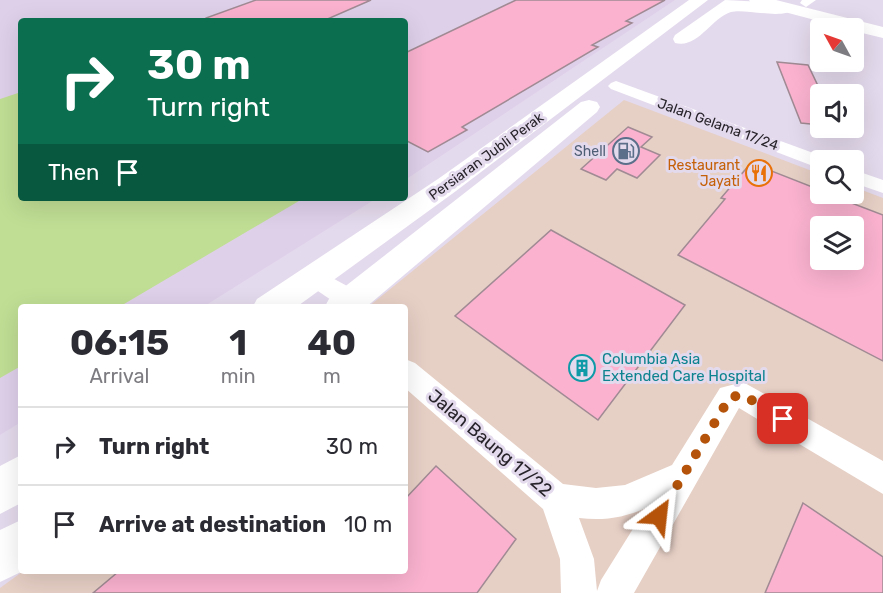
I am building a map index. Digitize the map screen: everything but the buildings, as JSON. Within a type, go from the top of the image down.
[{"type":"main road","points":[[757,0],[883,33]]},
{"type":"main road","points":[[721,2],[777,4]]},
{"type":"main road","name":"Persiaran Jubli Perak","points":[[350,304],[721,2]]},
{"type":"main road","name":"Persiaran Jubli Perak","points":[[275,304],[447,185],[721,2]]},
{"type":"main road","points":[[0,492],[18,479]]},
{"type":"main road","points":[[0,558],[18,545]]},
{"type":"street","name":"Jalan Gelama 17/24","points":[[616,86],[810,158]]},
{"type":"street","points":[[864,180],[883,187]]},
{"type":"street","points":[[314,277],[348,304]]},
{"type":"street","name":"Jalan Baung 17/22","points":[[408,374],[556,499],[577,559],[579,593]]},
{"type":"street","points":[[614,593],[730,397],[743,395],[883,478]]},
{"type":"street","points":[[556,499],[596,504],[625,501],[682,477]]},
{"type":"shaded area","points":[[0,0],[675,0],[408,178],[408,18],[18,18],[18,201],[372,201],[208,304],[18,304],[18,424],[0,435]]},
{"type":"shaded area","points":[[624,100],[810,170],[810,204],[864,204],[864,191],[883,198],[883,593],[0,593],[0,588],[19,574],[408,574],[408,304],[372,304]]},
{"type":"green space","points":[[18,93],[18,201],[299,201],[124,304],[18,304],[18,368],[0,378],[0,99]]},
{"type":"place","name":"Shell","points":[[626,151]]},
{"type":"place","name":"Restaurant Jayati","points":[[759,173]]},
{"type":"place","name":"Columbia Asia Extended Care Hospital","points":[[582,368]]},
{"type":"route","points":[[659,516],[730,397],[743,395],[783,419]]}]
